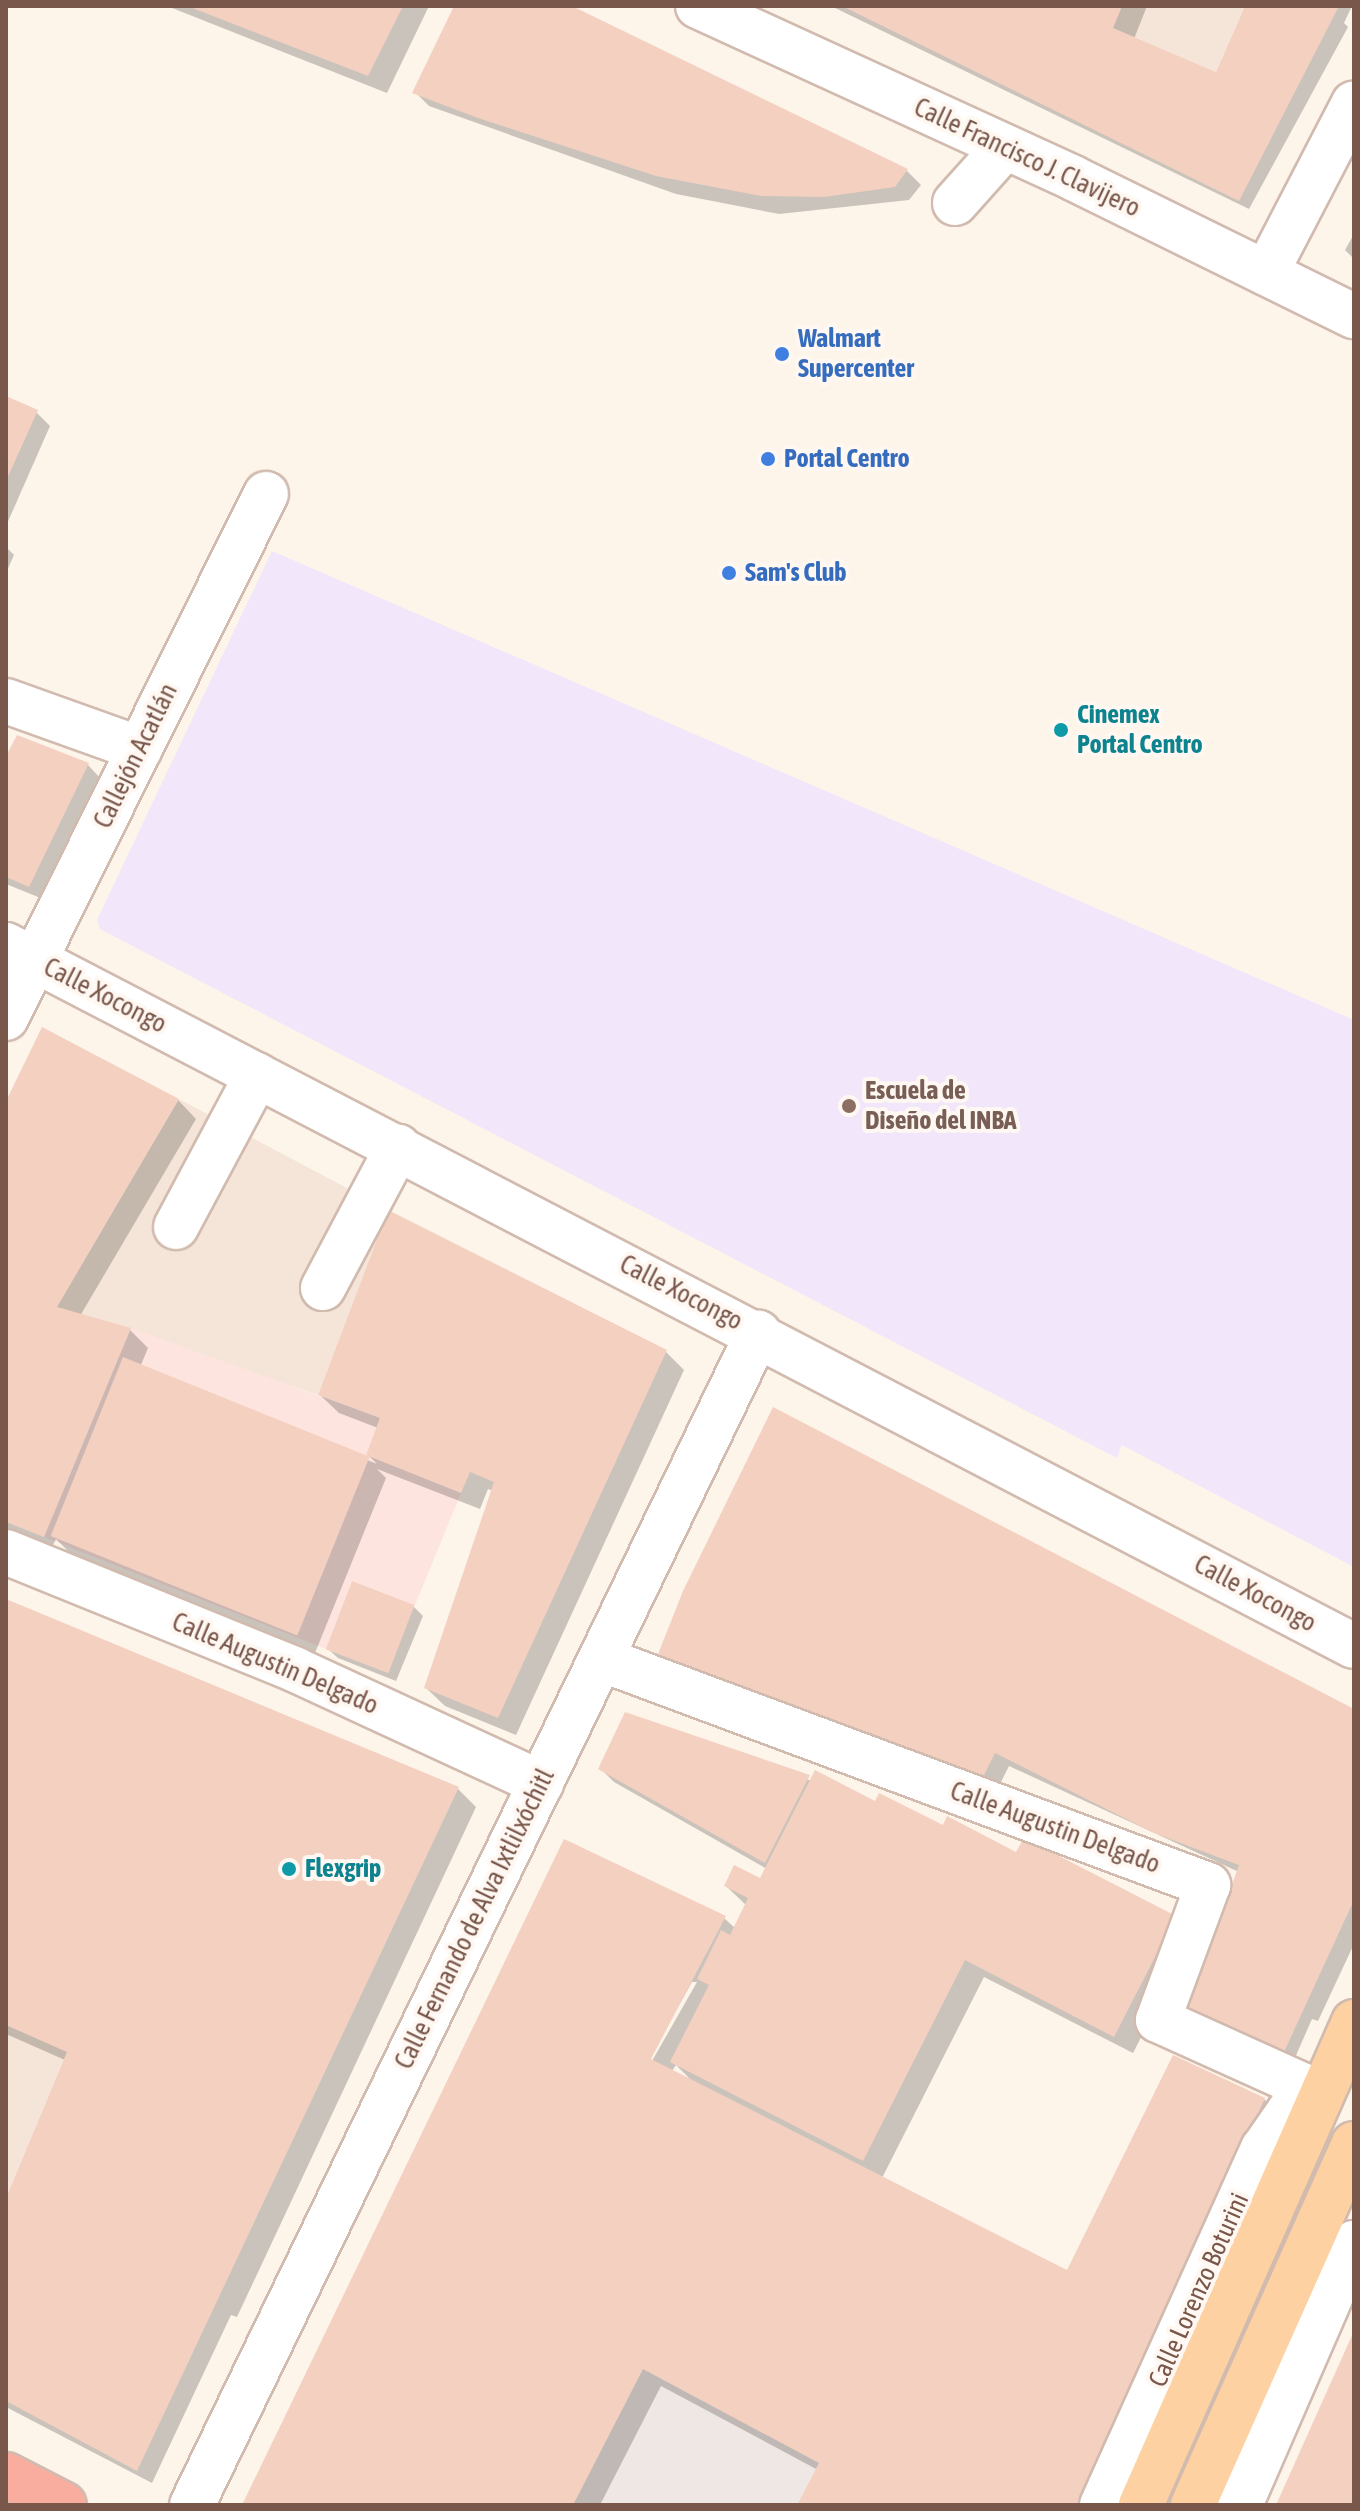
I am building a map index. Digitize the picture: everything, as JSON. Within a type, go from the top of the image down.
[{"type":"highway","points":[[6,2475],[64,2505]]},
{"type":"main road","name":"Calle Lorenzo Boturini","points":[[1141,2505],[1320,2093],[1354,2022]]},
{"type":"main road","points":[[1193,2505],[1354,2144]]},
{"type":"street","name":"Calle Francisco J. Clavijero","points":[[698,6],[1005,147],[1354,316]]},
{"type":"street","points":[[1266,273],[1354,103]]},
{"type":"street","points":[[955,203],[1005,147]]},
{"type":"street","name":"Callejón Acatlán","points":[[6,1018],[21,952],[140,749],[266,494]]},
{"type":"street","points":[[6,701],[140,749]]},
{"type":"street","name":"Calle Xocongo","points":[[21,952],[1354,1646]]},
{"type":"street","points":[[176,1227],[257,1075]]},
{"type":"street","points":[[323,1288],[398,1147]]},
{"type":"street","name":"Calle Fernando de Alva Ixtlilxóchitl","points":[[192,2505],[758,1333]]},
{"type":"street","name":"Calle Augustin Delgado","points":[[6,1552],[296,1670],[541,1783]]},
{"type":"street","name":"Calle Augustin Delgado","points":[[601,1659],[1208,1885],[1158,2020],[1320,2093]]},
{"type":"street","name":"Calle Lorenzo Boturini","points":[[1102,2505],[1263,2149],[1290,2110],[1320,2093]]},
{"type":"street","points":[[1240,2505],[1354,2243]]},
{"type":"shaded area","points":[[1122,6],[1245,6],[1216,72],[1113,28]]},
{"type":"shaded area","name":"Escuela de Diseño del INBA","points":[[272,551],[1354,1020],[1354,1567],[1122,1445],[1117,1458],[100,929],[97,920]]},
{"type":"shaded area","points":[[179,1099],[388,1210],[318,1395],[57,1307]]},
{"type":"shaded area","points":[[131,1328],[380,1418],[366,1455],[461,1493],[415,1605],[352,1581],[326,1649],[44,1537]]},
{"type":"shaded area","points":[[6,2025],[67,2052],[6,2198]]},
{"type":"shaded area","points":[[643,2369],[819,2463],[797,2505],[573,2505]]},
{"type":"building","points":[[187,6],[403,6],[368,76]]},
{"type":"building","points":[[454,6],[572,6],[908,169],[895,187],[824,197],[761,196],[656,176],[478,118],[412,93]]},
{"type":"building","points":[[842,6],[1122,6],[1113,28],[1216,72],[1245,6],[1339,6],[1239,201]]},
{"type":"building","points":[[6,396],[38,410],[6,481]]},
{"type":"building","points":[[17,735],[89,763],[29,887],[6,877],[6,756]]},
{"type":"building","points":[[42,1027],[179,1099],[57,1307],[131,1328],[44,1537],[6,1522],[6,1101]]},
{"type":"building","points":[[388,1210],[667,1350],[498,1718],[424,1688],[494,1482],[470,1472],[461,1493],[366,1455],[380,1418],[318,1395]]},
{"type":"building","points":[[123,1357],[370,1457],[297,1636],[51,1536]]},
{"type":"building","points":[[773,1407],[1354,1709],[1354,1900],[1284,2052],[1187,2010],[1239,1865],[1154,1833],[995,1753],[981,1781],[658,1654],[683,1591]]},
{"type":"building","points":[[352,1581],[415,1605],[388,1673],[326,1649]]},
{"type":"building","points":[[6,1599],[459,1787],[137,2471],[6,2401],[6,2198],[67,2052],[6,2025]]},
{"type":"building","points":[[625,1712],[810,1775],[765,1863],[598,1769]]},
{"type":"building","points":[[815,1770],[875,1801],[879,1793],[943,1825],[947,1816],[1016,1852],[1024,1838],[1176,1916],[1114,2037],[965,1960],[863,2161],[670,2062],[709,1985],[697,1979],[721,1930],[730,1935],[748,1898],[724,1886],[734,1865],[760,1878]]},
{"type":"building","points":[[564,1839],[726,1916],[651,2059],[1067,2270],[1173,2055],[1265,2098],[1079,2505],[797,2505],[819,2463],[643,2369],[573,2505],[242,2505]]},
{"type":"building","points":[[1354,2331],[1354,2505],[1276,2505],[1332,2380]]},
{"type":"place","name":"Walmart Supercenter","points":[[782,354]]},
{"type":"place","name":"Portal Centro","points":[[768,459]]},
{"type":"place","name":"Sam's Club","points":[[729,573]]},
{"type":"place","name":"Cinemex Portal Centro","points":[[1061,730]]},
{"type":"place","name":"Escuela de Diseño del INBA","points":[[849,1106]]},
{"type":"place","name":"Flexgrip","points":[[289,1869]]}]
